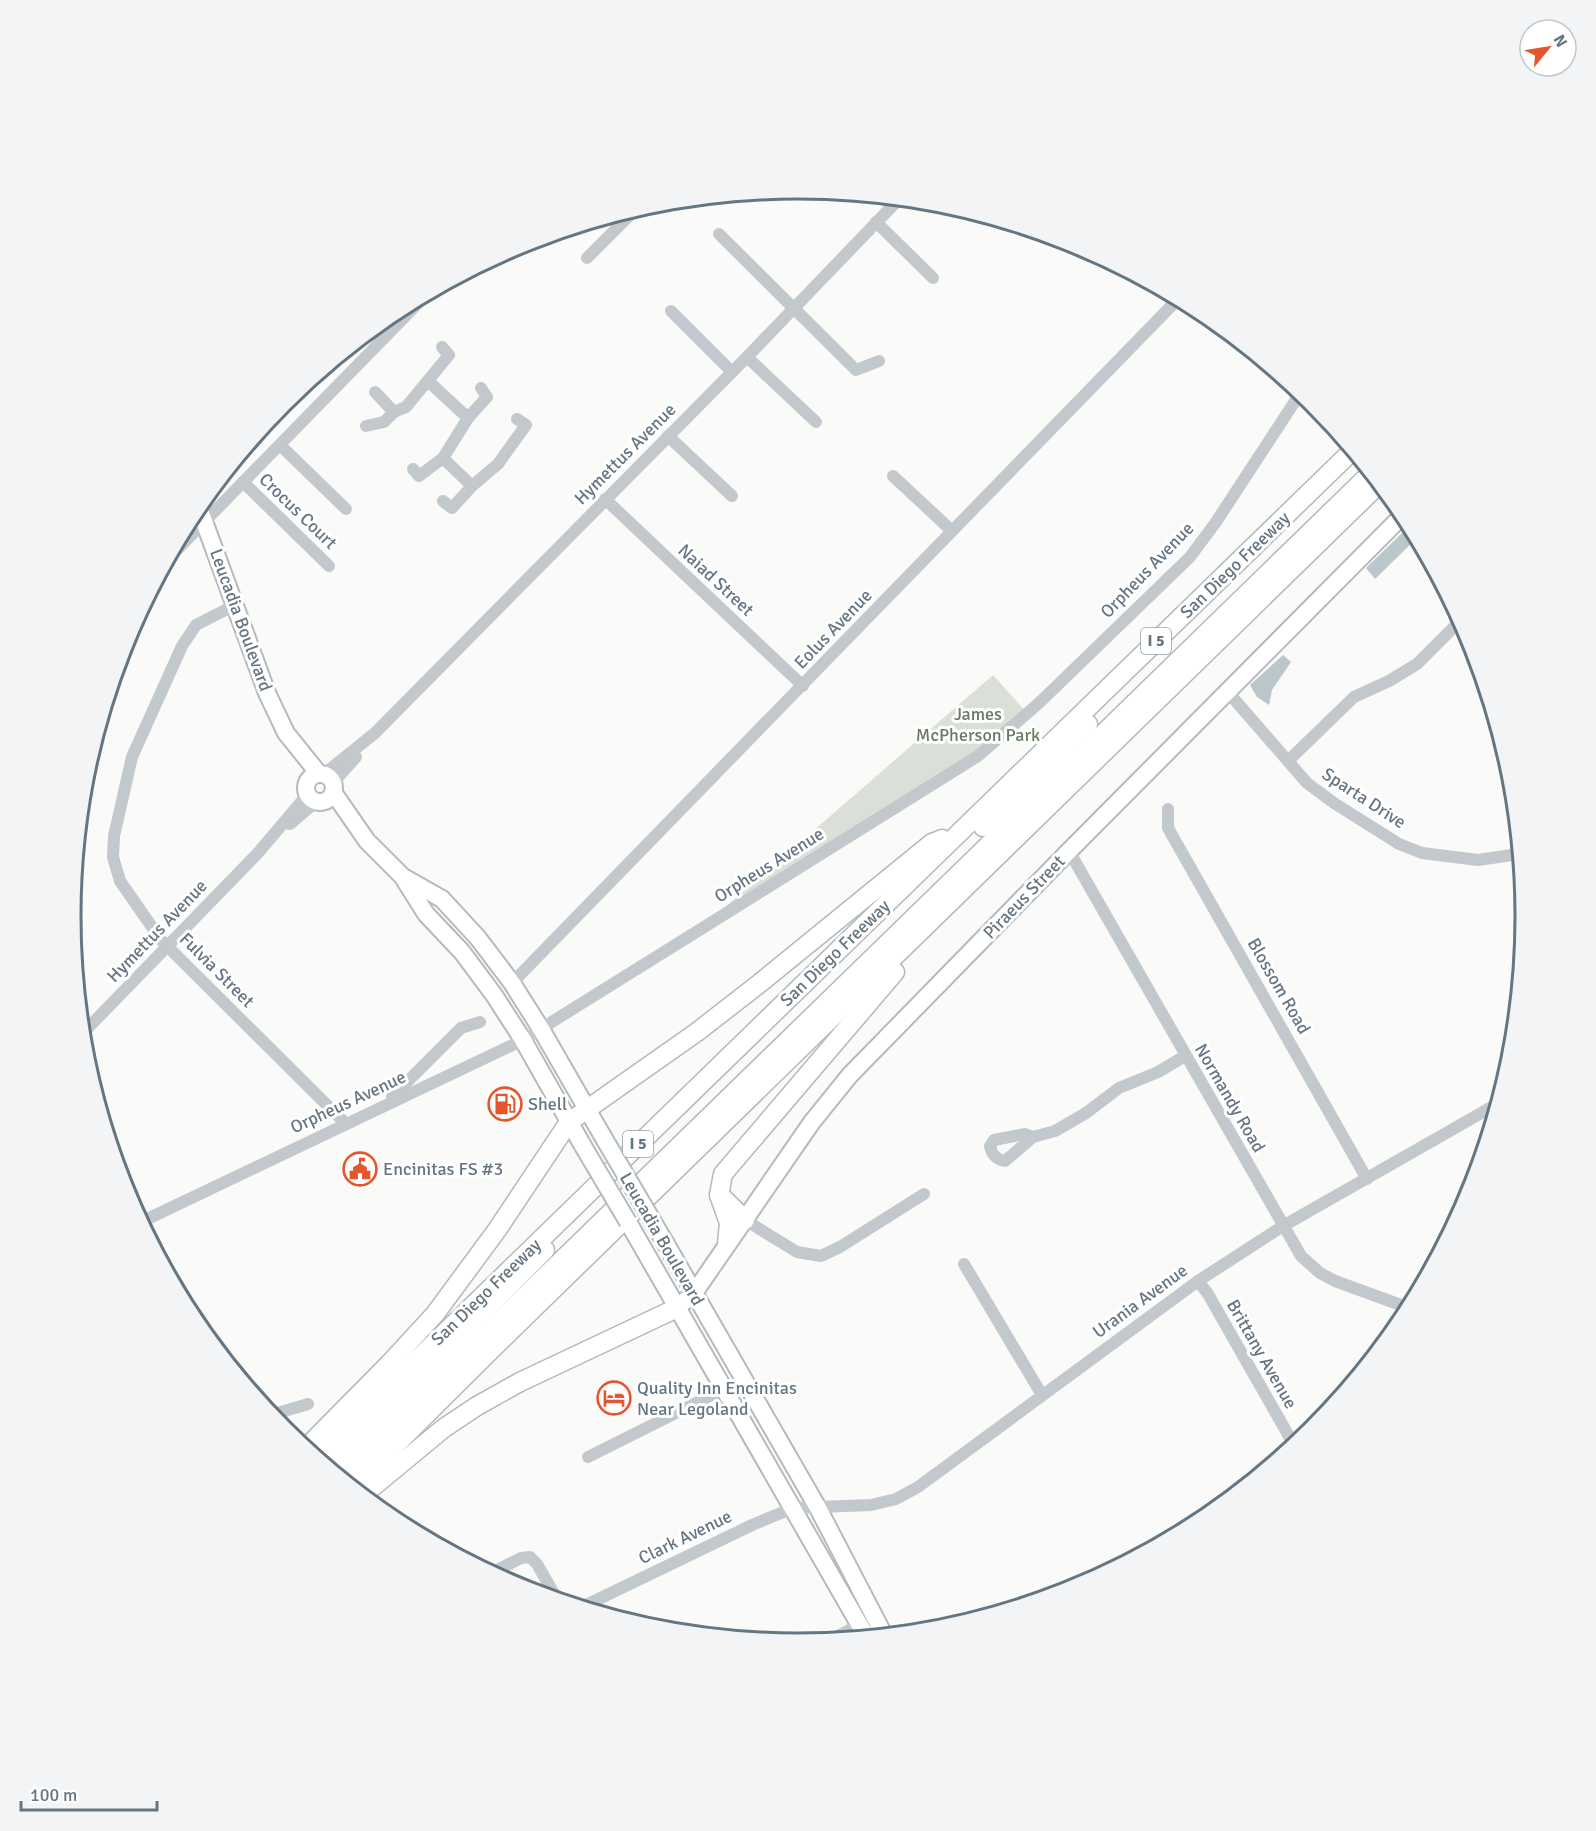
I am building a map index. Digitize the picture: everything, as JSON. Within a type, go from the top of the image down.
[{"type":"highway","name":"San Diego Freeway","points":[[322,1452],[1347,455]]},
{"type":"highway","points":[[333,1462],[672,1124],[1035,777],[1355,464]]},
{"type":"highway","points":[[345,1471],[1366,478]]},
{"type":"highway","name":"I 5","points":[[359,1481],[1374,489]]},
{"type":"highway","points":[[312,1442],[435,1314],[497,1230],[569,1122],[760,983],[932,843],[960,832]]},
{"type":"highway","points":[[727,1244],[729,1223],[719,1195],[723,1174],[968,886]]},
{"type":"highway","points":[[719,1195],[745,1220]]},
{"type":"highway","points":[[370,1490],[444,1428],[477,1406],[520,1382],[678,1308]]},
{"type":"main road","name":"Leucadia Boulevard","points":[[203,516],[267,693],[286,733],[343,823],[367,841],[402,876],[426,914],[462,952],[495,995],[724,1389],[805,1508],[879,1627]]},
{"type":"main road","name":"Piraeus Street","points":[[678,1308],[694,1293],[812,1122],[850,1075],[1397,521]]},
{"type":"main road","name":"Leucadia Boulevard","points":[[402,876],[442,899],[478,938],[512,983],[541,1029],[694,1293],[805,1508],[863,1629]]},
{"type":"street","name":"Hymettus Avenue","points":[[90,1026],[320,788],[747,357],[893,205]]},
{"type":"street","points":[[587,258],[625,220]]},
{"type":"street","points":[[876,222],[933,278]]},
{"type":"street","points":[[719,234],[856,370],[879,361]]},
{"type":"street","name":"Eolus Avenue","points":[[512,983],[1172,305]]},
{"type":"street","points":[[671,311],[732,372]]},
{"type":"street","points":[[189,538],[407,315]]},
{"type":"street","points":[[366,426],[384,422],[394,412],[406,407],[449,355],[442,347]]},
{"type":"street","points":[[747,357],[816,422]]},
{"type":"street","points":[[428,381],[468,417]]},
{"type":"street","points":[[413,469],[419,476],[443,458],[468,417],[487,397],[481,388]]},
{"type":"street","points":[[375,392],[394,412]]},
{"type":"street","name":"Orpheus Avenue","points":[[149,1218],[523,1040],[978,756],[1013,727],[1190,557],[1216,522],[1296,400]]},
{"type":"street","points":[[443,501],[452,508],[472,486],[498,464],[526,425],[517,419]]},
{"type":"street","points":[[668,436],[732,496]]},
{"type":"street","points":[[280,445],[346,509]]},
{"type":"street","points":[[443,458],[472,486]]},
{"type":"street","points":[[893,476],[952,531]]},
{"type":"street","name":"Crocus Court","points":[[243,482],[329,566]]},
{"type":"street","name":"Naiad Street","points":[[605,499],[802,686]]},
{"type":"street","name":"Fulvia Street","points":[[235,604],[196,625],[182,646],[132,757],[114,836],[112,856],[120,880],[161,940],[345,1123]]},
{"type":"street","points":[[1288,761],[1354,697],[1389,681],[1417,664],[1454,627]]},
{"type":"street","name":"Sparta Drive","points":[[1227,691],[1307,783],[1399,844],[1422,853],[1478,860],[1512,855]]},
{"type":"street","name":"Blossom Road","points":[[1168,809],[1168,828],[1367,1179]]},
{"type":"street","name":"Normandy Road","points":[[1069,851],[1301,1256],[1320,1273],[1335,1281],[1400,1305]]},
{"type":"street","points":[[384,1105],[461,1028],[480,1022]]},
{"type":"street","points":[[1033,1137],[1056,1131],[1086,1113],[1119,1088],[1158,1072],[1185,1056]]},
{"type":"street","name":"Urania Avenue","points":[[805,1508],[872,1505],[896,1499],[918,1487],[1197,1281],[1283,1226],[1489,1109]]},
{"type":"street","points":[[745,1220],[797,1252],[821,1256],[840,1247],[924,1194]]},
{"type":"street","points":[[964,1264],[1042,1395]]},
{"type":"street","name":"Brittany Avenue","points":[[1197,1281],[1208,1294],[1289,1437]]},
{"type":"street","points":[[588,1457],[724,1389]]},
{"type":"street","points":[[281,1412],[308,1404]]},
{"type":"street","name":"Clark Avenue","points":[[593,1602],[752,1525],[805,1508]]},
{"type":"street","points":[[501,1568],[521,1558],[530,1557],[537,1564],[551,1588]]},
{"type":"green space","name":"James McPherson Park","points":[[993,675],[1029,715],[1019,726],[693,935]]},
{"type":"shaded area","points":[[1402,533],[1405,534],[1411,544],[1375,579],[1366,568]]},
{"type":"shaded area","points":[[1283,655],[1291,662],[1272,690],[1269,705],[1257,697],[1250,685]]},
{"type":"place","name":"Shell","points":[[505,1104]]},
{"type":"place","name":"Encinitas FS #3","points":[[360,1169]]},
{"type":"place","name":"Quality Inn Encinitas Near Legoland","points":[[614,1398]]}]
